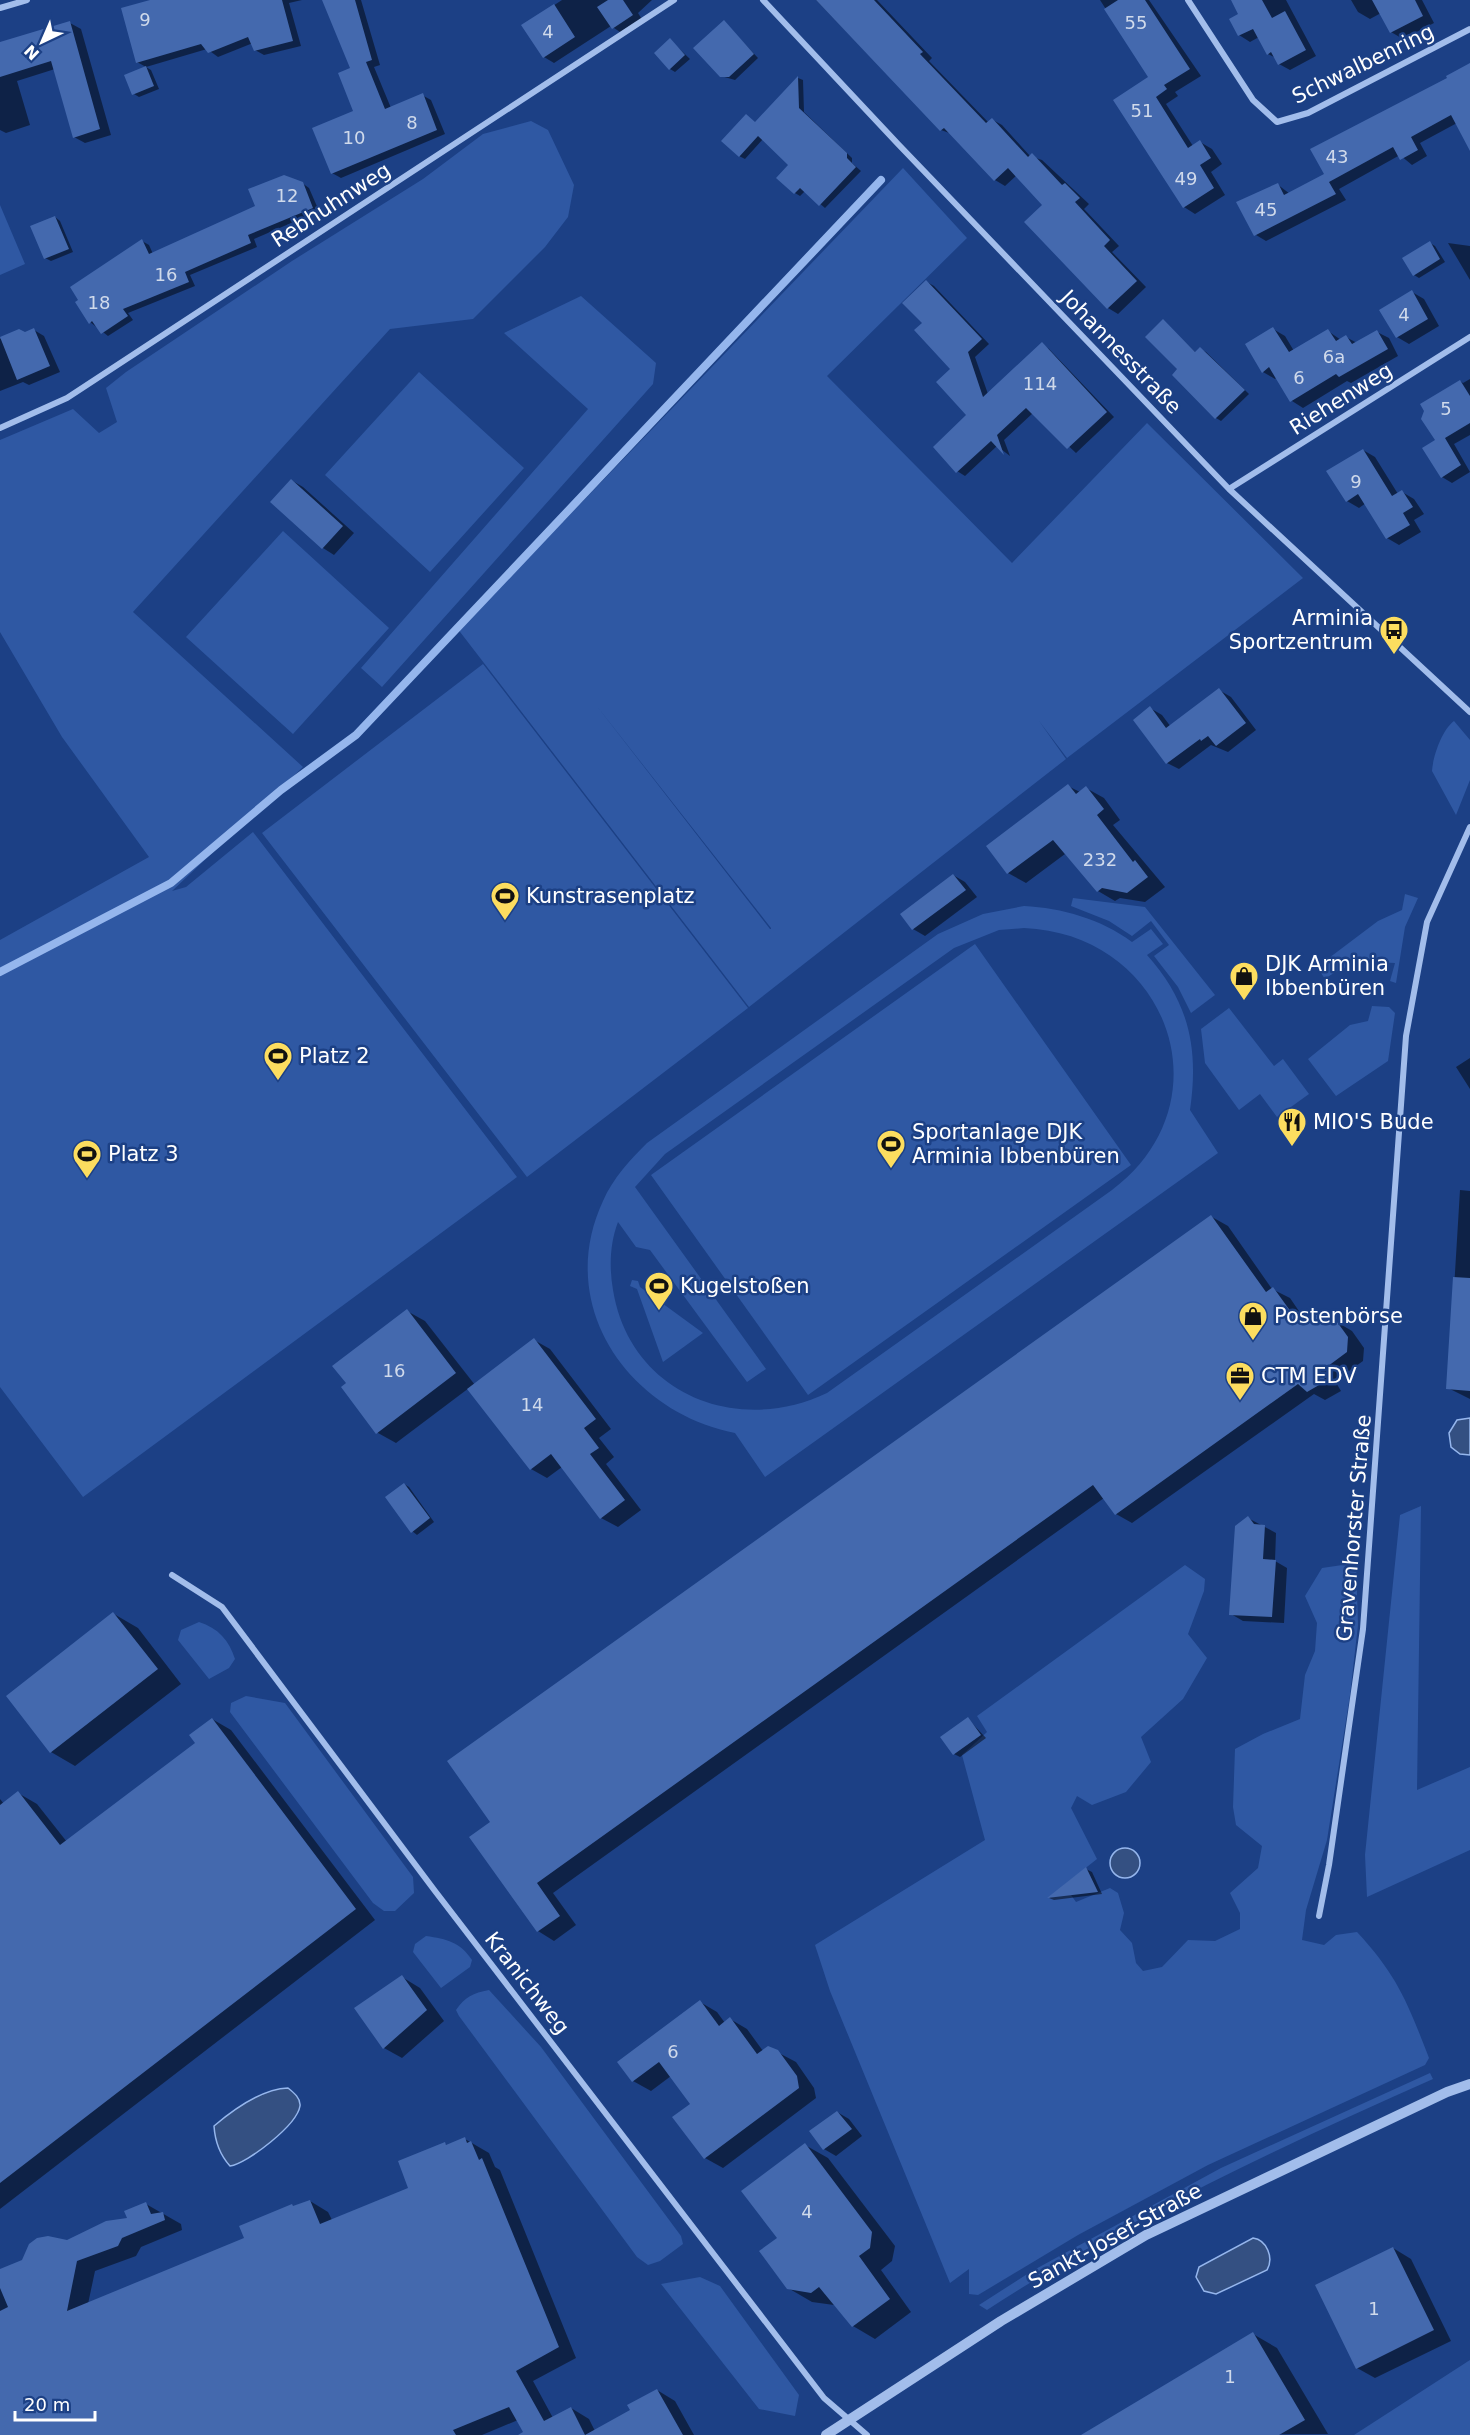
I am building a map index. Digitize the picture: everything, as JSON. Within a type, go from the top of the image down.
[{"type":"street","points":[[0,8],[27,0]]},
{"type":"street","name":"Rebhuhnweg","points":[[0,428],[67,398],[674,0]]},
{"type":"street","name":"Johannesstraße","points":[[763,0],[1229,489],[1470,712]]},
{"type":"street","name":"Schwalbenring","points":[[1188,0],[1253,100],[1276,122],[1308,113],[1470,29]]},
{"type":"street","name":"Riehenweg","points":[[1229,489],[1470,337]]},
{"type":"street","name":"Gravenhorster Straße","points":[[1319,1916],[1329,1865],[1363,1629],[1406,1036],[1427,922],[1470,827]]},
{"type":"street","name":"Kranichweg","points":[[172,1575],[222,1607],[435,1891],[824,2398],[867,2435]]},
{"type":"street","name":"Sankt-Josef-Straße","points":[[826,2435],[1001,2321],[1146,2235],[1470,2084]]},
{"type":"shaded area","points":[[531,121],[548,130],[574,185],[568,217],[545,247],[473,319],[390,329],[133,612],[303,767],[172,891],[186,887],[253,832],[517,1177],[83,1497],[0,1387],[0,940],[149,857],[62,737],[0,632],[0,440],[73,409],[99,433],[117,422],[106,388],[126,372],[292,261],[423,179],[483,134]]},
{"type":"shaded area","points":[[903,168],[967,238],[827,376],[1012,563],[1147,423],[1303,578],[1067,758],[1039,721],[1066,759],[749,1007],[457,628],[486,602]],"holes":[[[596,705],[771,928],[770,929]]]},
{"type":"shaded area","points":[[0,205],[25,264],[0,275]]},
{"type":"shaded area","points":[[581,296],[656,363],[653,384],[382,687],[361,668],[588,409],[504,333]]},
{"type":"shaded area","points":[[419,372],[524,468],[430,572],[325,475]]},
{"type":"shaded area","points":[[283,531],[389,628],[293,734],[186,637]]},
{"type":"shaded area","name":"Kunstrasenplatz","points":[[483,664],[748,1008],[527,1177],[262,833]]},
{"type":"shaded area","points":[[1454,721],[1470,740],[1470,780],[1456,815],[1432,771],[1439,744]]},
{"type":"shaded area","points":[[1405,894],[1418,898],[1405,927],[1396,983],[1390,981],[1395,963],[1358,964],[1342,969],[1325,979],[1317,967],[1378,921],[1402,910]]},
{"type":"shaded area","points":[[1073,898],[1145,907],[1215,995],[1191,1013],[1178,987],[1154,956],[1169,945],[1151,921],[1132,936],[1109,921],[1071,906]]},
{"type":"shaded area","points":[[1024,906],[1053,909],[1094,921],[1132,942],[1151,929],[1163,944],[1147,955],[1173,990],[1188,1027],[1193,1066],[1190,1110],[1218,1153],[765,1477],[735,1433],[697,1421],[663,1403],[634,1378],[611,1349],[595,1315],[588,1279],[590,1240],[603,1201],[617,1177],[647,1143],[938,934],[983,914]],"holes":[[[1024,928],[1074,937],[1115,959],[1146,990],[1166,1028],[1174,1070],[1168,1113],[1148,1154],[1112,1190],[827,1393],[793,1405],[758,1410],[724,1407],[693,1397],[664,1380],[641,1356],[623,1326],[613,1290],[611,1273],[612,1247],[618,1222],[636,1247],[650,1250],[747,1382],[766,1369],[635,1187],[665,1154],[954,948],[999,930]]]},
{"type":"shaded area","name":"Sportanlage DJK Arminia Ibbenbüren","points":[[975,944],[1131,1165],[808,1395],[651,1175]]},
{"type":"shaded area","points":[[1372,1006],[1389,1007],[1395,1013],[1388,1061],[1336,1096],[1308,1059],[1350,1025],[1368,1021]]},
{"type":"shaded area","points":[[1229,1008],[1274,1066],[1283,1059],[1309,1094],[1277,1117],[1260,1094],[1239,1110],[1205,1063],[1201,1029]]},
{"type":"shaded area","name":"Kugelstoßen","points":[[632,1280],[638,1281],[640,1287],[703,1333],[663,1362],[637,1289],[630,1286]]},
{"type":"shaded area","points":[[1470,1418],[1470,1455],[1460,1454],[1451,1447],[1449,1433],[1457,1420]]},
{"type":"shaded area","points":[[1421,1506],[1417,1790],[1470,1767],[1470,1850],[1367,1897],[1365,1855],[1400,1515]]},
{"type":"shaded area","points":[[1356,1563],[1358,1625],[1350,1695],[1327,1840],[1306,1910],[1302,1940],[1324,1945],[1336,1935],[1357,1932],[1383,1963],[1400,1991],[1429,2058],[1425,2065],[1208,2165],[1078,2235],[978,2295],[969,2294],[969,2269],[950,2283],[830,1991],[815,1945],[985,1840],[962,1755],[987,1732],[977,1716],[1185,1565],[1205,1579],[1204,1591],[1188,1634],[1207,1658],[1183,1699],[1141,1737],[1151,1762],[1126,1792],[1092,1805],[1077,1796],[1071,1808],[1097,1859],[1064,1885],[1076,1902],[1110,1888],[1118,1893],[1124,1913],[1120,1930],[1132,1943],[1136,1963],[1143,1971],[1162,1967],[1188,1940],[1215,1941],[1240,1929],[1240,1913],[1230,1893],[1258,1868],[1262,1846],[1236,1825],[1233,1807],[1235,1749],[1263,1734],[1300,1719],[1305,1675],[1315,1651],[1317,1623],[1305,1596],[1322,1568]]},
{"type":"shaded area","points":[[199,1622],[222,1636],[230,1646],[235,1659],[229,1668],[209,1679],[178,1640],[181,1630]]},
{"type":"shaded area","points":[[246,1696],[285,1703],[413,1877],[414,1893],[395,1911],[384,1911],[373,1903],[230,1712],[231,1703]]},
{"type":"shaded area","points":[[1125,1848],[1136,1852],[1140,1863],[1136,1874],[1125,1878],[1114,1874],[1110,1863],[1114,1852]]},
{"type":"shaded area","points":[[426,1936],[440,1938],[458,1945],[472,1960],[470,1967],[441,1988],[413,1952],[415,1944]]},
{"type":"shaded area","points":[[489,1990],[541,2047],[681,2236],[683,2244],[660,2261],[648,2265],[637,2257],[459,2016],[456,2010],[466,1999]]},
{"type":"shaded area","points":[[1430,2073],[1433,2079],[1262,2158],[1150,2214],[1040,2276],[987,2310],[979,2305],[1032,2271],[1221,2168]]},
{"type":"shaded area","points":[[288,2088],[299,2100],[300,2106],[297,2114],[271,2142],[248,2158],[230,2166],[219,2148],[214,2126],[258,2096]]},
{"type":"shaded area","points":[[1253,2238],[1262,2242],[1268,2250],[1270,2260],[1267,2270],[1216,2294],[1204,2291],[1196,2277],[1199,2267]]},
{"type":"shaded area","points":[[700,2277],[720,2286],[799,2395],[795,2416],[759,2409],[661,2284]]},
{"type":"shaded area","points":[[1470,2360],[1470,2435],[1354,2435]]},
{"type":"building","points":[[150,0],[282,0],[293,41],[254,51],[248,37],[208,53],[201,44],[136,63],[121,8]]},
{"type":"building","points":[[322,0],[355,0],[372,60],[366,62],[385,109],[423,93],[437,130],[331,174],[312,128],[353,111],[338,73],[350,68]]},
{"type":"building","points":[[608,0],[623,0],[633,15],[612,29],[597,7]]},
{"type":"building","points":[[816,0],[874,0],[923,52],[920,54],[986,123],[992,118],[1028,157],[1032,153],[1062,185],[1065,183],[1080,198],[1075,202],[1110,240],[1104,246],[1137,281],[1107,309],[1024,222],[1042,205],[1008,168],[994,181],[944,128],[940,131]]},
{"type":"building","points":[[1118,0],[1145,0],[1190,69],[1164,85],[1167,89],[1156,97],[1188,148],[1200,140],[1211,158],[1200,165],[1214,188],[1183,208],[1113,100],[1148,77],[1104,9]]},
{"type":"building","points":[[1231,0],[1262,0],[1272,18],[1285,11],[1306,50],[1278,65],[1271,52],[1267,55],[1253,29],[1238,36],[1229,19],[1238,14]]},
{"type":"building","points":[[1372,0],[1415,0],[1423,16],[1390,33]]},
{"type":"building","points":[[554,4],[575,37],[543,58],[521,25]]},
{"type":"building","points":[[724,20],[754,54],[729,77],[720,77],[693,48]]},
{"type":"building","points":[[70,21],[100,129],[73,138],[51,61],[0,77],[0,42]]},
{"type":"building","points":[[670,38],[685,55],[669,70],[654,53]]},
{"type":"building","points":[[1470,63],[1470,151],[1451,115],[1411,137],[1418,150],[1400,160],[1393,147],[1329,182],[1336,194],[1254,236],[1236,202],[1278,183],[1284,195],[1324,174],[1310,149],[1447,78],[1446,76]]},
{"type":"building","points":[[146,66],[154,86],[132,95],[124,75]]},
{"type":"building","points":[[798,76],[799,108],[847,153],[847,158],[856,167],[819,206],[800,188],[794,194],[776,178],[788,165],[758,136],[739,157],[721,141],[746,114],[755,122]]},
{"type":"building","points":[[284,175],[303,182],[313,208],[248,235],[251,243],[185,272],[189,282],[123,309],[128,316],[101,334],[92,321],[89,324],[75,302],[78,300],[70,287],[142,239],[149,254],[255,206],[248,189]]},
{"type":"building","points":[[55,216],[69,249],[44,259],[30,226]]},
{"type":"building","points":[[1430,241],[1440,259],[1413,276],[1402,258]]},
{"type":"building","points":[[926,280],[982,339],[968,352],[983,397],[1042,342],[1107,412],[1067,449],[1026,408],[997,435],[1004,455],[991,441],[956,473],[933,447],[966,415],[936,382],[950,369],[914,330],[922,323],[902,303]]},
{"type":"building","points":[[1412,290],[1428,319],[1396,338],[1379,310]]},
{"type":"building","points":[[1163,319],[1195,352],[1200,347],[1245,390],[1215,419],[1172,375],[1177,369],[1145,337]]},
{"type":"building","points":[[1273,327],[1289,352],[1328,329],[1336,341],[1346,335],[1352,344],[1377,330],[1388,349],[1339,377],[1336,374],[1290,402],[1269,367],[1262,373],[1245,344]]},
{"type":"building","points":[[34,328],[50,366],[17,380],[0,337],[19,329],[25,332]]},
{"type":"building","points":[[1460,380],[1470,396],[1470,423],[1445,438],[1461,465],[1441,478],[1422,448],[1435,440],[1421,419],[1424,411],[1420,404]]},
{"type":"building","points":[[1363,449],[1392,496],[1402,490],[1413,507],[1403,513],[1410,525],[1386,539],[1358,494],[1346,502],[1326,471]]},
{"type":"building","points":[[291,479],[343,526],[322,549],[270,502]]},
{"type":"building","points":[[1219,688],[1246,723],[1216,746],[1208,736],[1201,741],[1200,739],[1166,764],[1133,720],[1150,706],[1166,728]]},
{"type":"building","points":[[1068,784],[1076,794],[1086,786],[1104,809],[1097,815],[1133,862],[1135,860],[1148,877],[1127,893],[1102,888],[1097,892],[1053,840],[1007,874],[986,846]]},
{"type":"building","points":[[953,874],[966,890],[912,930],[900,914]]},
{"type":"building","points":[[1211,1215],[1266,1292],[1273,1287],[1299,1323],[1312,1313],[1335,1319],[1348,1337],[1347,1352],[1320,1372],[1326,1381],[1307,1392],[1298,1384],[1115,1515],[1093,1485],[537,1883],[560,1916],[537,1932],[469,1837],[490,1822],[447,1761]]},
{"type":"building","points":[[1453,1277],[1470,1278],[1470,1391],[1446,1389]]},
{"type":"building","points":[[407,1309],[456,1373],[376,1434],[341,1387],[346,1383],[332,1366]]},
{"type":"building","points":[[534,1338],[596,1419],[584,1428],[599,1448],[590,1454],[625,1500],[600,1519],[551,1454],[530,1470],[467,1389]]},
{"type":"building","points":[[404,1483],[430,1518],[411,1533],[385,1497]]},
{"type":"building","points":[[1248,1516],[1254,1524],[1265,1525],[1263,1559],[1276,1560],[1272,1617],[1229,1615],[1235,1526]]},
{"type":"building","points":[[113,1612],[158,1669],[50,1753],[6,1696]]},
{"type":"building","points":[[968,1717],[981,1735],[953,1755],[940,1737]]},
{"type":"building","points":[[212,1718],[356,1909],[0,2183],[0,1805],[18,1791],[60,1845],[195,1743],[189,1735]]},
{"type":"building","points":[[1086,1867],[1098,1892],[1047,1898]]},
{"type":"building","points":[[402,1975],[427,2010],[383,2049],[354,2008]]},
{"type":"building","points":[[700,2000],[719,2026],[730,2017],[757,2054],[768,2046],[778,2050],[797,2076],[799,2088],[704,2159],[672,2117],[690,2104],[659,2062],[632,2082],[617,2062]]},
{"type":"building","points":[[837,2111],[852,2129],[823,2150],[809,2131]]},
{"type":"building","points":[[465,2137],[467,2143],[471,2141],[479,2160],[482,2158],[559,2347],[516,2371],[544,2421],[571,2407],[585,2435],[518,2435],[523,2432],[509,2407],[453,2430],[456,2435],[0,2435],[0,2311],[8,2307],[0,2288],[0,2269],[22,2260],[29,2244],[37,2238],[48,2236],[67,2240],[106,2221],[127,2218],[124,2211],[146,2202],[151,2214],[163,2212],[165,2220],[122,2238],[118,2246],[77,2261],[67,2311],[244,2238],[239,2226],[292,2204],[293,2206],[310,2200],[320,2224],[408,2188],[398,2161],[445,2142],[446,2145]]},
{"type":"building","points":[[805,2143],[872,2232],[870,2248],[859,2256],[890,2299],[852,2327],[819,2287],[811,2293],[787,2289],[759,2251],[777,2238],[741,2191]]},
{"type":"building","points":[[1393,2247],[1434,2330],[1356,2369],[1315,2285]]},
{"type":"building","points":[[1253,2332],[1305,2420],[1279,2435],[1081,2435]]},
{"type":"building","points":[[657,2389],[683,2435],[585,2435],[630,2410],[627,2405]]},
{"type":"waterway","points":[[0,972],[171,883],[281,790],[356,735],[881,180]]},
{"type":"place","name":"Arminia Sportzentrum","points":[[1394,656]]},
{"type":"place","name":"Kunstrasenplatz","points":[[505,922]]},
{"type":"place","name":"DJK Arminia Ibbenbüren","points":[[1244,1002]]},
{"type":"place","name":"Platz 2","points":[[278,1082]]},
{"type":"place","name":"MIO'S Bude","points":[[1292,1148]]},
{"type":"place","name":"Sportanlage DJK Arminia Ibbenbüren","points":[[891,1170]]},
{"type":"place","name":"Platz 3","points":[[87,1180]]},
{"type":"place","name":"Kugelstoßen","points":[[659,1312]]},
{"type":"place","name":"Postenbörse","points":[[1253,1342]]},
{"type":"place","name":"CTM EDV","points":[[1240,1402]]}]
